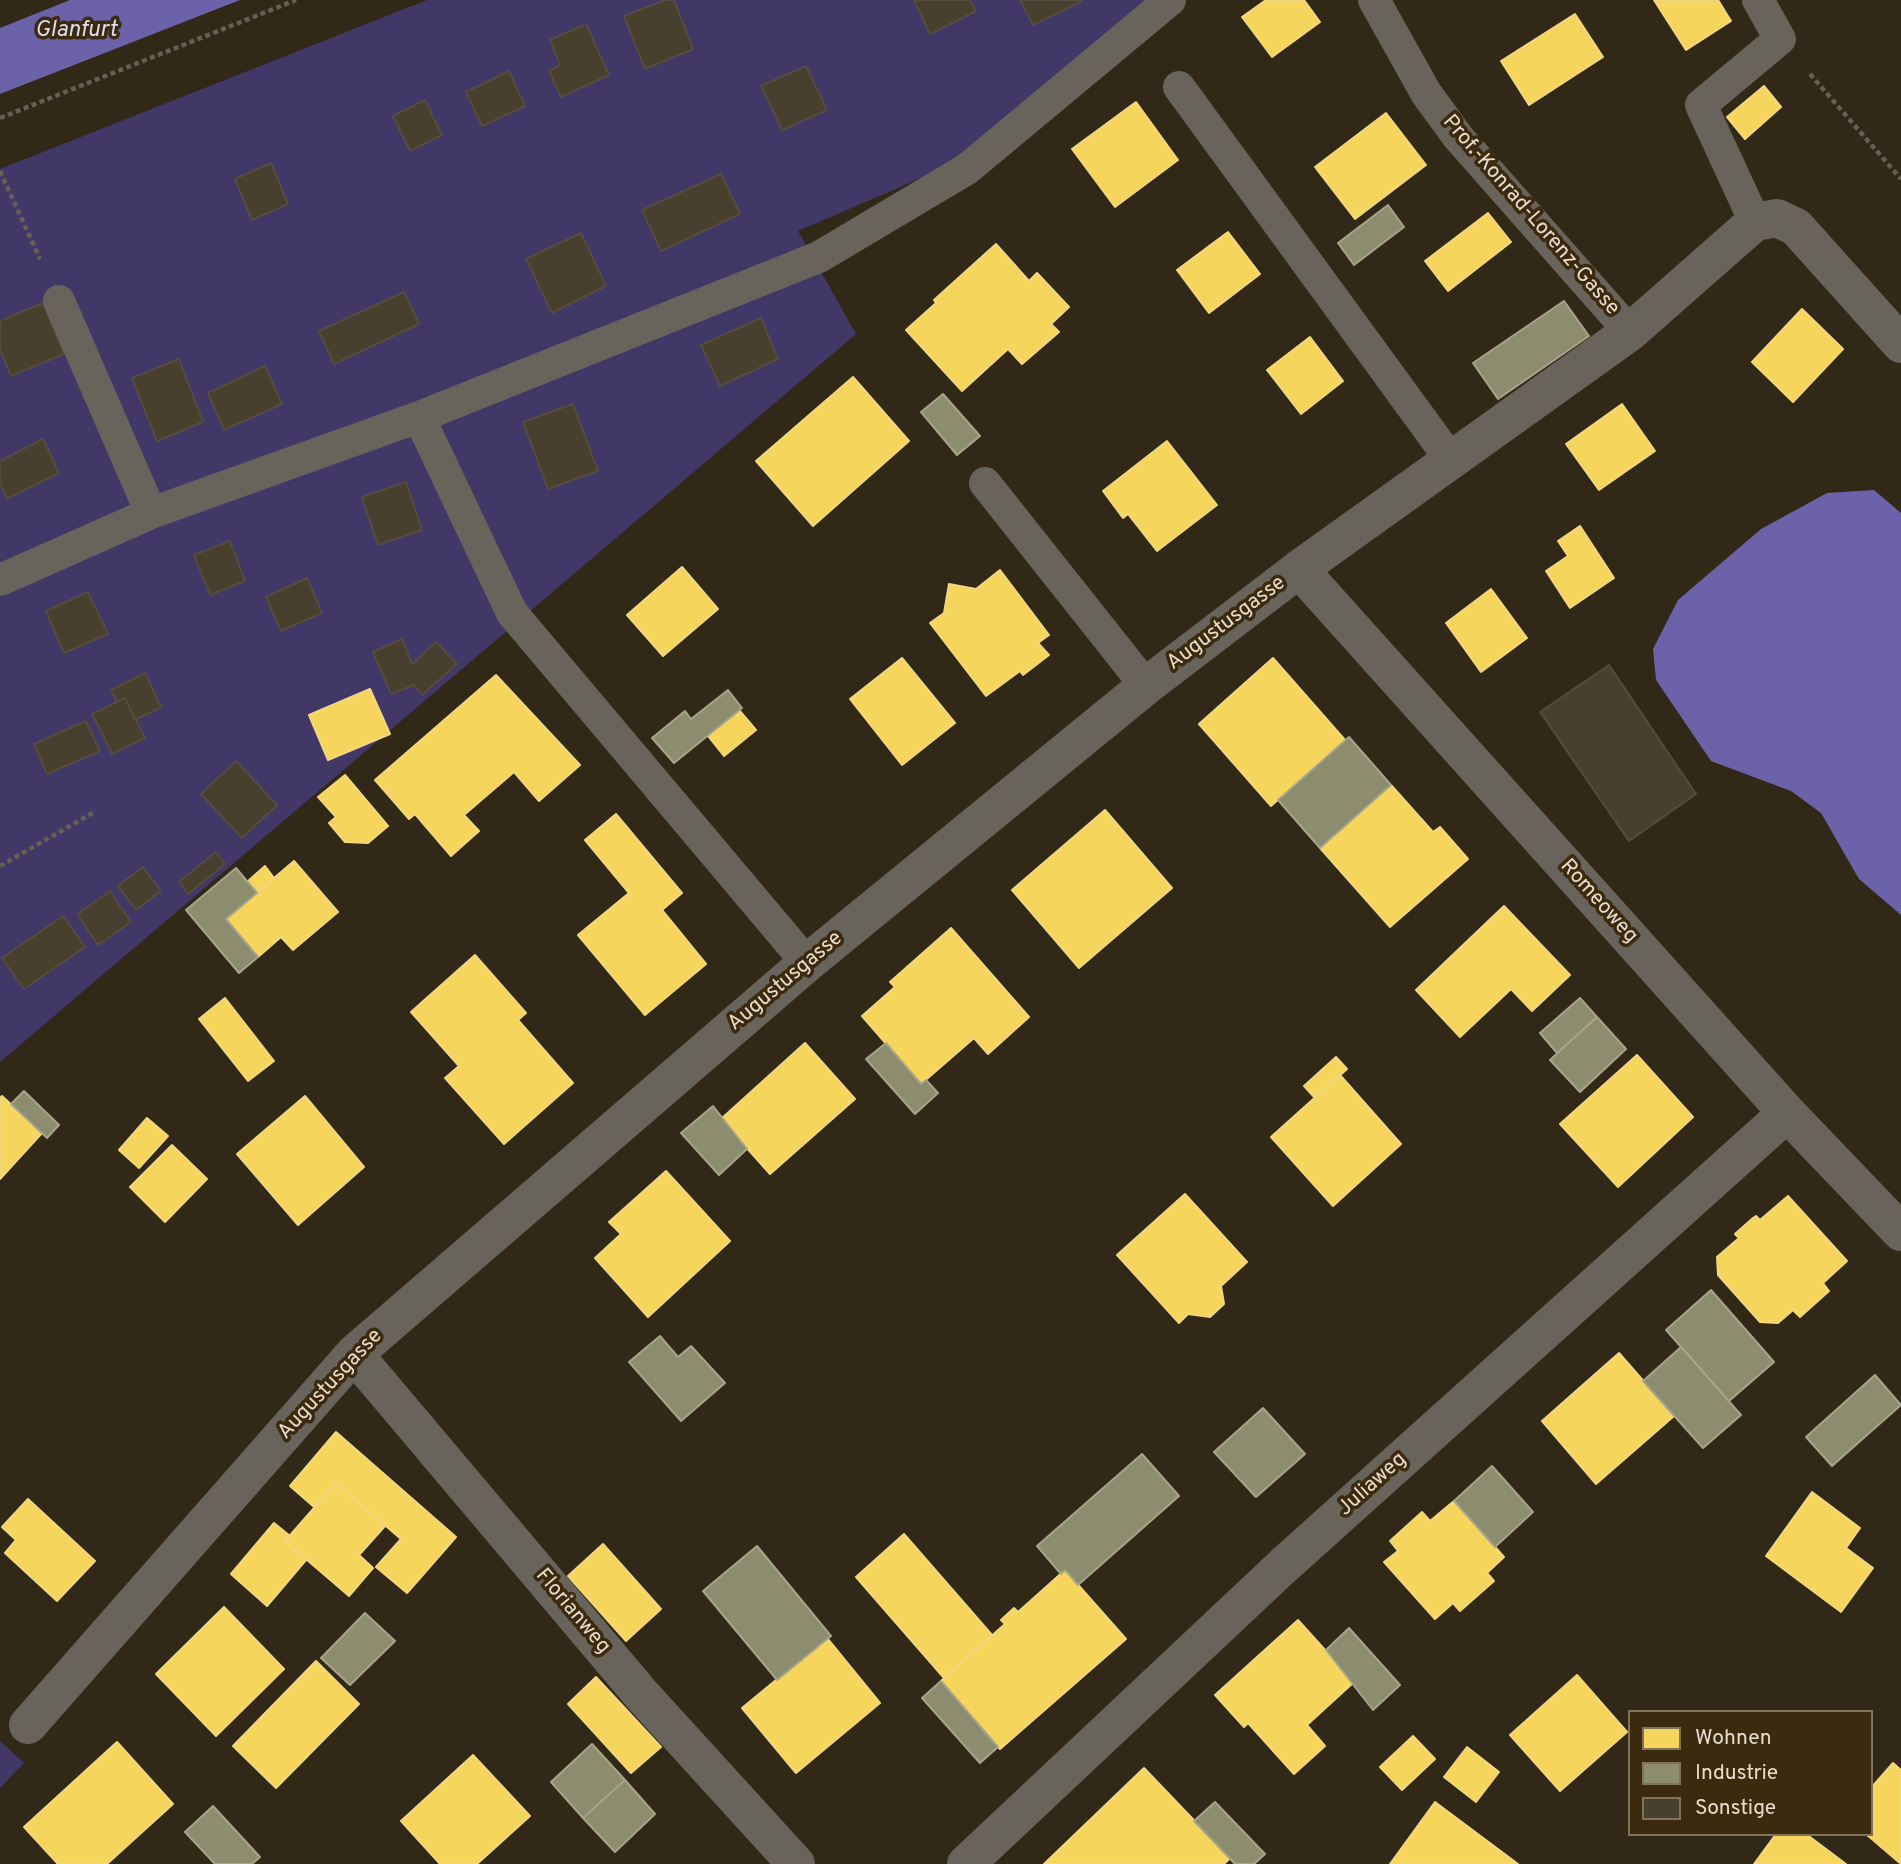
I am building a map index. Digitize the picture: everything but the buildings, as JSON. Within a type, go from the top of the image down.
[{"type":"street","points":[[1755,222],[1777,218],[1797,227],[1901,344]]},
{"type":"street","name":"Prof.-Konrad-Lorenz-Gasse","points":[[1630,332],[1755,222]]},
{"type":"street","name":"Augustusgasse","points":[[28,1726],[354,1354],[807,963],[1146,685],[1298,569],[1630,332]]},
{"type":"street","name":"Romeoweg","points":[[1298,569],[1787,1113],[1901,1232]]},
{"type":"street","name":"Juliaweg","points":[[966,1864],[1283,1566],[1787,1113]]},
{"type":"street","name":"Florianweg","points":[[354,1354],[641,1694],[796,1864]]},
{"type":"lane","points":[[0,580],[151,513],[419,417],[819,257],[967,169],[1170,0]]},
{"type":"lane","name":"Prof.-Konrad-Lorenz-Gasse","points":[[1374,0],[1426,93],[1458,137],[1630,332]]},
{"type":"lane","points":[[1755,222],[1701,105],[1780,39],[1758,0]]},
{"type":"lane","points":[[1178,87],[1451,460]]},
{"type":"lane","points":[[59,301],[151,513]]},
{"type":"lane","points":[[419,417],[512,613],[807,963]]},
{"type":"lane","points":[[985,483],[1146,685]]},
{"type":"path","points":[[0,118],[296,0]]},
{"type":"path","points":[[1780,39],[1901,179]]},
{"type":"path","points":[[0,171],[59,301]]},
{"type":"path","points":[[0,866],[96,811]]},
{"type":"shaded area","points":[[427,0],[1151,0],[951,165],[798,231],[856,334],[0,1062],[0,169]]},
{"type":"shaded area","points":[[0,1741],[24,1763],[0,1788]]},
{"type":"water","name":"Glanfurt","points":[[70,0],[240,0],[0,94],[0,28]]},
{"type":"water","points":[[1874,490],[1901,513],[1901,915],[1859,879],[1821,813],[1791,791],[1711,761],[1656,680],[1653,649],[1678,600],[1761,529],[1827,493]]}]
